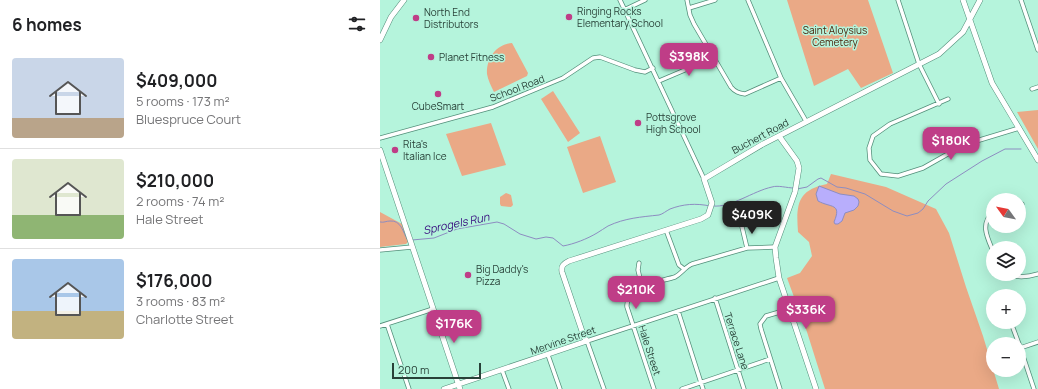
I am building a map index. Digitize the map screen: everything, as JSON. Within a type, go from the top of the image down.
[{"type":"street","points":[[380,40],[391,17],[404,0]]},
{"type":"street","points":[[604,389],[569,292],[562,267],[563,264],[708,216],[711,206],[704,179],[620,0]]},
{"type":"street","points":[[624,10],[645,0]]},
{"type":"street","points":[[687,0],[694,24],[731,87],[740,94],[745,94],[781,78]]},
{"type":"street","points":[[689,8],[715,0]]},
{"type":"street","points":[[748,0],[781,78],[806,122]]},
{"type":"street","points":[[898,0],[919,64],[939,104]]},
{"type":"street","points":[[963,0],[992,83],[1038,160]]},
{"type":"street","name":"Buchert Road","points":[[704,179],[741,156],[934,57],[946,48],[962,32],[980,0]]},
{"type":"street","points":[[1021,0],[1038,50]]},
{"type":"street","name":"School Road","points":[[380,138],[493,107],[563,78],[593,58],[600,57],[635,70],[645,72],[653,68]]},
{"type":"street","points":[[659,81],[713,58]]},
{"type":"street","points":[[1032,89],[1038,87]]},
{"type":"street","points":[[948,99],[890,124],[873,136],[869,148],[870,160],[881,174],[898,176],[923,168],[973,142],[1018,128]]},
{"type":"street","points":[[779,136],[797,161],[799,168],[795,192],[775,247],[779,278],[816,389]]},
{"type":"street","points":[[380,150],[459,387]]},
{"type":"street","points":[[986,224],[986,235],[989,241]]},
{"type":"street","points":[[742,227],[747,248]]},
{"type":"street","points":[[666,230],[679,266],[684,269]]},
{"type":"street","points":[[380,250],[411,244]]},
{"type":"street","points":[[639,263],[638,270],[642,287],[680,275],[684,269],[692,264],[747,248],[775,247]]},
{"type":"street","points":[[1026,277],[1038,274]]},
{"type":"street","name":"Mervine Street","points":[[444,389],[459,387],[502,370],[587,341],[779,278]]},
{"type":"street","name":"Hale Street","points":[[642,287],[631,294],[627,302],[627,307],[654,389]]},
{"type":"street","name":"Terrace Lane","points":[[716,298],[744,389]]},
{"type":"street","points":[[380,326],[433,309]]},
{"type":"street","points":[[780,389],[760,324],[766,316],[790,309]]},
{"type":"street","points":[[678,311],[703,389]]},
{"type":"street","points":[[387,324],[409,389]]},
{"type":"street","points":[[1026,344],[1038,342]]},
{"type":"street","points":[[548,355],[560,389]]},
{"type":"street","points":[[682,389],[770,359]]},
{"type":"street","points":[[1026,366],[1034,389]]},
{"type":"street","points":[[502,370],[509,389]]},
{"type":"green space","name":"Saint Aloysius Cemetery","points":[[787,0],[868,0],[893,73],[861,88],[848,69],[814,86]]},
{"type":"green space","points":[[512,43],[528,73],[527,76],[494,92],[487,74],[488,63],[493,53],[497,49],[506,44]]},
{"type":"green space","points":[[553,91],[580,133],[568,142],[541,99]]},
{"type":"green space","points":[[1038,110],[1038,149],[1017,112]]},
{"type":"green space","points":[[491,123],[506,165],[462,176],[446,134]]},
{"type":"green space","points":[[600,136],[616,182],[583,193],[567,147]]},
{"type":"green space","points":[[831,174],[886,187],[936,209],[949,233],[986,346],[986,377],[995,377],[999,389],[825,389],[807,332],[787,278],[800,273],[812,256],[809,242],[798,232],[797,214],[800,200],[810,190],[827,184]]},
{"type":"green space","points":[[506,193],[511,195],[513,205],[511,207],[501,206],[500,204],[500,197]]},
{"type":"green space","points":[[380,212],[402,224],[408,242],[406,244],[380,247]]},
{"type":"shaded area","points":[[819,186],[840,194],[854,196],[858,199],[858,206],[854,210],[845,213],[842,221],[835,224],[836,209],[818,201],[816,194]]},
{"type":"waterway","name":"Sprogels Run","points":[[797,189],[807,187],[821,178],[837,187],[846,188],[865,194],[893,211],[907,216],[918,213],[946,184],[982,161],[1005,149],[1021,149]]},
{"type":"waterway","name":"Sprogels Run","points":[[713,206],[720,206],[735,202],[774,186],[794,188]]},
{"type":"waterway","name":"Sprogels Run","points":[[412,240],[434,238],[457,229],[497,222],[504,224],[520,234],[536,239],[546,237],[553,238],[563,246],[585,239],[608,226],[621,221],[659,215],[670,209],[685,205],[700,204],[710,206]]},
{"type":"waterway","name":"Sprogels Run","points":[[380,222],[397,222],[407,239]]},
{"type":"place","name":"Ringing Rocks Elementary School","points":[[569,17]]},
{"type":"place","name":"North End Distributors","points":[[416,18]]},
{"type":"place","name":"Planet Fitness","points":[[431,57]]},
{"type":"place","name":"CubeSmart","points":[[438,94]]},
{"type":"place","name":"Pottsgrove High School","points":[[638,123]]},
{"type":"place","name":"Rita's Italian Ice","points":[[395,150]]},
{"type":"place","name":"Big Daddy's Pizza","points":[[468,275]]}]
